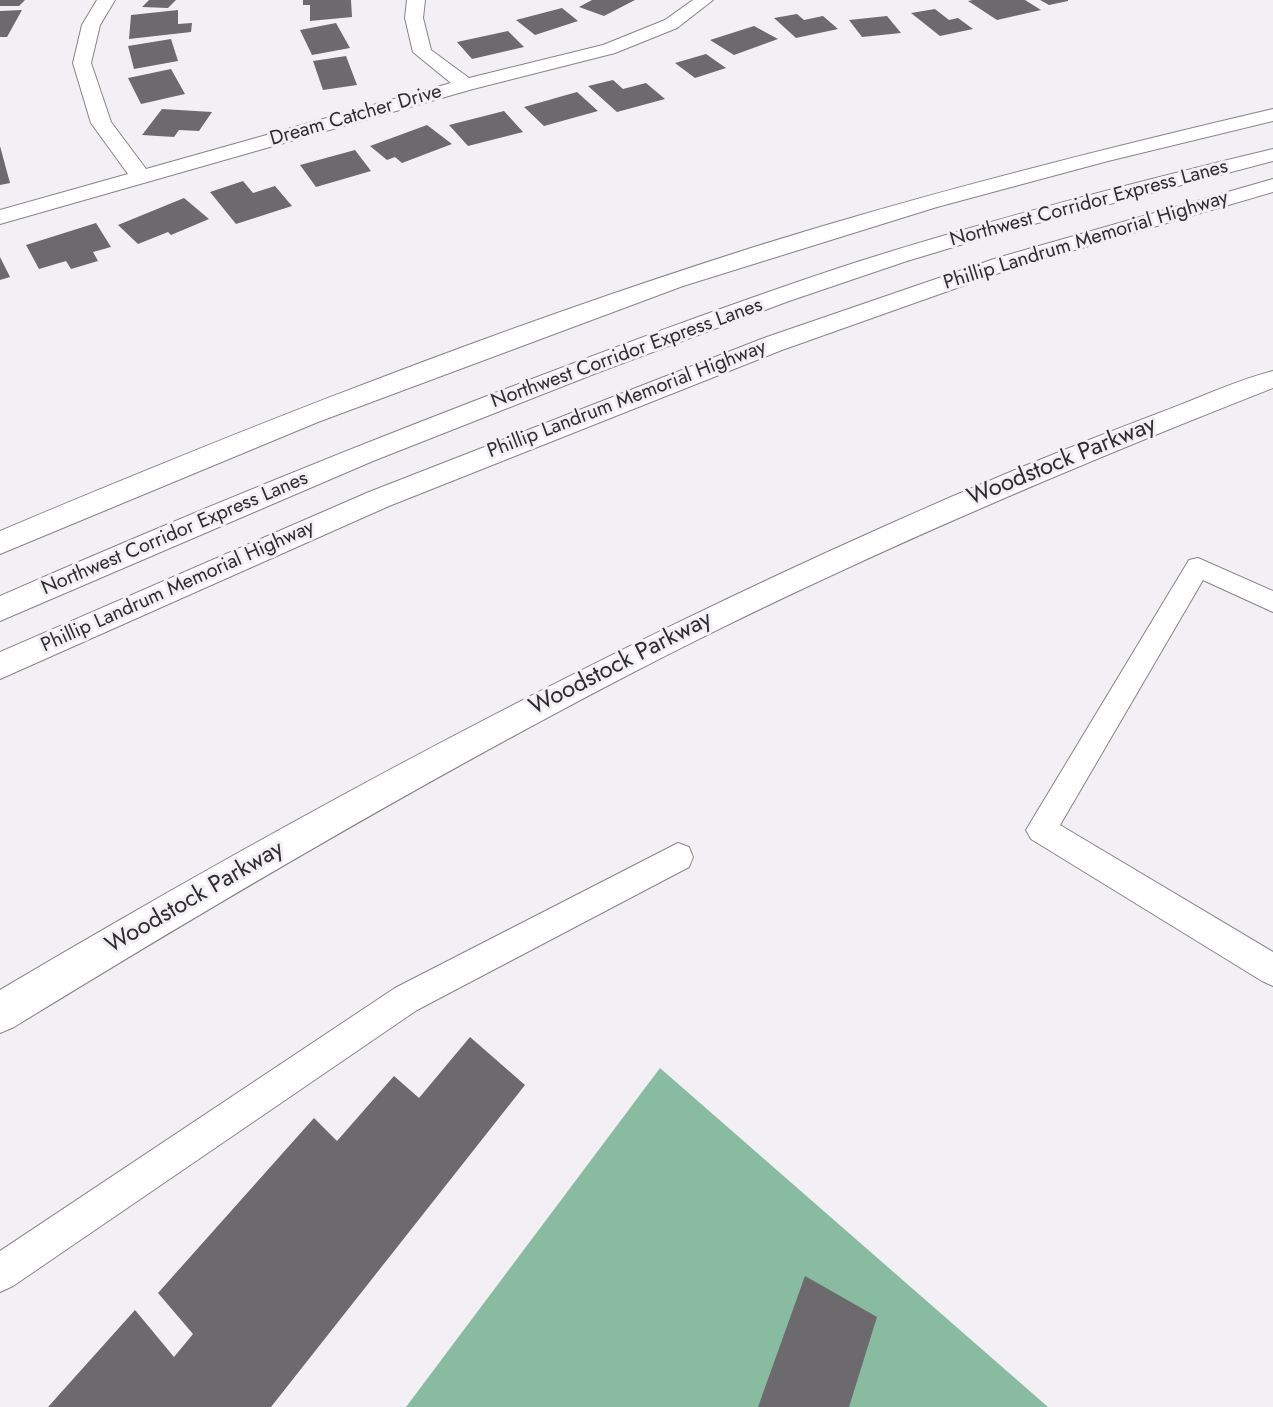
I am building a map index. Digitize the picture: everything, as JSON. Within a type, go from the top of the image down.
[{"type":"main road","points":[[106,0],[91,26],[82,63],[101,123],[141,177]]},
{"type":"main road","points":[[416,0],[414,18],[422,52],[466,85]]},
{"type":"main road","name":"Dream Catcher Drive","points":[[0,217],[466,85],[626,43],[671,24],[704,0]]},
{"type":"main road","points":[[0,543],[267,431],[593,309],[940,198],[1137,146],[1273,115]]},
{"type":"main road","name":"Northwest Corridor Express Lanes","points":[[0,609],[156,540],[451,419],[705,322],[896,257],[1062,208],[1273,155]]},
{"type":"main road","name":"Phillip Landrum Memorial Highway","points":[[0,666],[379,499],[773,344],[1005,263],[1273,185]]},
{"type":"main road","name":"Woodstock Parkway","points":[[0,1013],[225,879],[389,786],[536,707],[698,625],[972,498],[1106,443],[1273,379]]},
{"type":"lane","points":[[1273,602],[1198,567],[1041,830],[1273,970]]},
{"type":"lane","points":[[0,1273],[406,999],[678,856]]},
{"type":"green space","points":[[660,1068],[1048,1407],[406,1407]]},
{"type":"building","points":[[0,0],[25,0],[19,6],[0,6]]},
{"type":"building","points":[[149,0],[176,0],[168,8],[142,7]]},
{"type":"building","points":[[303,0],[351,0],[352,17],[310,21],[310,5],[303,5]]},
{"type":"building","points":[[592,0],[635,0],[604,16],[579,7]]},
{"type":"building","points":[[1025,0],[1041,10],[997,20],[968,1]]},
{"type":"building","points":[[1040,0],[1068,0],[1068,1],[1049,5]]},
{"type":"building","points":[[562,8],[578,21],[535,35],[516,20]]},
{"type":"building","points":[[935,9],[949,20],[958,18],[973,29],[940,36],[911,13]]},
{"type":"building","points":[[22,10],[7,37],[0,37],[0,11]]},
{"type":"building","points":[[178,10],[178,24],[192,23],[191,32],[129,39],[131,15]]},
{"type":"building","points":[[797,14],[804,20],[823,16],[838,29],[796,38],[774,18]]},
{"type":"building","points":[[887,16],[901,33],[862,37],[849,20]]},
{"type":"building","points":[[336,23],[350,48],[312,55],[300,30]]},
{"type":"building","points":[[754,26],[778,39],[734,55],[710,40]]},
{"type":"building","points":[[508,31],[524,47],[472,59],[457,42]]},
{"type":"building","points":[[171,39],[178,61],[134,69],[128,46]]},
{"type":"building","points":[[706,54],[726,68],[695,78],[675,63]]},
{"type":"building","points":[[346,56],[357,85],[323,90],[313,61]]},
{"type":"building","points":[[171,69],[185,94],[141,104],[128,78]]},
{"type":"building","points":[[613,80],[623,89],[646,83],[665,99],[617,112],[588,86]]},
{"type":"building","points":[[577,92],[598,111],[544,126],[524,107]]},
{"type":"building","points":[[162,109],[212,112],[199,131],[179,130],[174,137],[142,135]]},
{"type":"building","points":[[504,111],[523,132],[468,146],[449,125]]},
{"type":"building","points":[[427,125],[452,144],[402,163],[395,157],[387,160],[370,146]]},
{"type":"building","points":[[0,146],[10,183],[0,185]]},
{"type":"building","points":[[355,150],[371,171],[316,187],[300,165]]},
{"type":"building","points":[[243,181],[253,193],[275,186],[292,206],[236,224],[210,192]]},
{"type":"building","points":[[184,198],[209,219],[171,235],[168,232],[138,244],[118,225]]},
{"type":"building","points":[[96,223],[111,247],[93,252],[98,261],[71,269],[66,261],[39,269],[26,245]]},
{"type":"building","points":[[0,257],[10,277],[0,280]]},
{"type":"building","points":[[470,1037],[525,1085],[271,1407],[48,1407],[135,1310],[174,1357],[193,1334],[158,1293],[314,1118],[337,1141],[394,1076],[419,1098]]},
{"type":"building","points":[[805,1276],[877,1317],[849,1407],[758,1407]]}]
